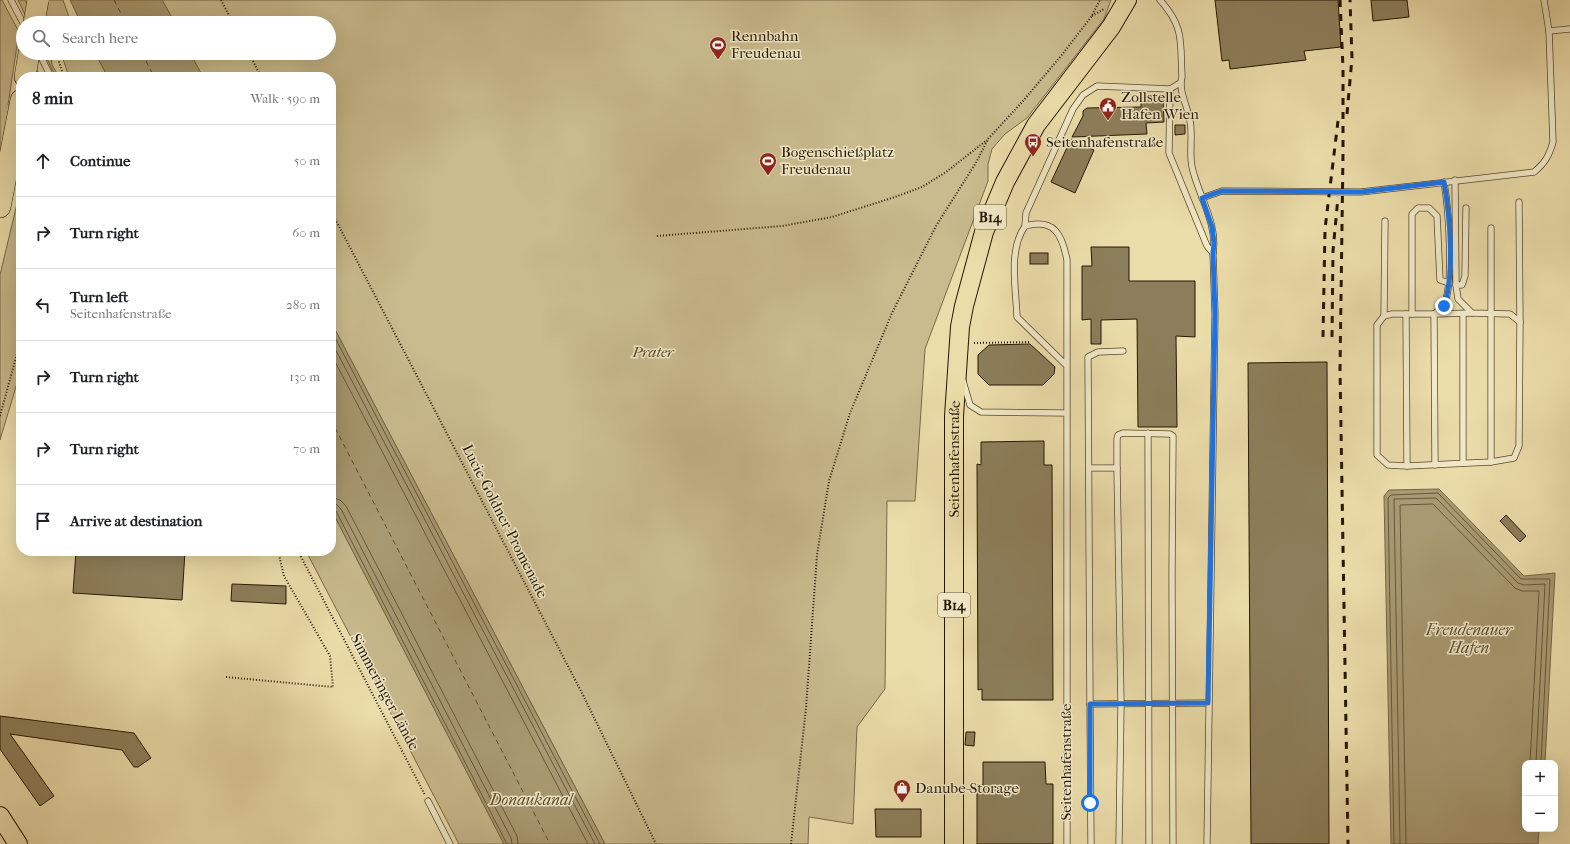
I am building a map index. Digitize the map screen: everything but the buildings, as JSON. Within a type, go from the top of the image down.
[{"type":"highway","points":[[35,16],[38,0]]},
{"type":"highway","points":[[26,72],[28,60]]},
{"type":"highway","points":[[0,207],[16,125]]},
{"type":"main road","name":"Seitenhafenstraße","points":[[954,844],[954,416],[960,327],[964,306],[984,232],[1005,182],[1036,126],[1111,27],[1127,0]]},
{"type":"main road","points":[[0,816],[18,844]]},
{"type":"lane","points":[[11,0],[19,16]]},
{"type":"lane","points":[[1160,0],[1176,19],[1180,30],[1182,77],[1180,83],[1190,122],[1190,148],[1193,168],[1212,227],[1214,243],[1215,314],[1207,844]]},
{"type":"lane","points":[[1202,198],[1222,191],[1361,192],[1534,172],[1549,156],[1553,142],[1548,31],[1544,0]]},
{"type":"lane","points":[[1548,31],[1570,29]]},
{"type":"lane","points":[[42,60],[48,72]]},
{"type":"lane","points":[[1066,365],[1017,317],[1015,257],[1018,237],[1025,226],[1026,213],[1069,116],[1083,95],[1097,86],[1170,89],[1180,83]]},
{"type":"lane","points":[[1170,89],[1169,153],[1207,246],[1213,253]]},
{"type":"lane","points":[[1455,180],[1456,285],[1458,299],[1472,314]]},
{"type":"lane","points":[[1434,314],[1444,306],[1448,292],[1448,208],[1444,182]]},
{"type":"lane","points":[[1384,221],[1384,316],[1377,325],[1377,455],[1388,465],[1406,466],[1491,462],[1514,458],[1519,446],[1519,202]]},
{"type":"lane","points":[[1406,466],[1412,214],[1418,208],[1429,208],[1437,216],[1440,280],[1448,283]]},
{"type":"lane","points":[[1456,285],[1462,285],[1465,276],[1466,208]]},
{"type":"lane","name":"Seitenhafenstraße","points":[[1025,226],[1037,222],[1048,225],[1057,232],[1064,245],[1068,272],[1066,365],[1067,844]]},
{"type":"lane","points":[[1491,228],[1491,462]]},
{"type":"lane","points":[[964,306],[966,332],[963,380],[970,405],[981,412],[1066,413]]},
{"type":"lane","points":[[1384,316],[1409,314],[1510,314],[1520,322]]},
{"type":"lane","points":[[1434,314],[1435,465]]},
{"type":"lane","points":[[1463,314],[1463,463]]},
{"type":"lane","points":[[1091,844],[1088,357],[1098,352],[1123,351]]},
{"type":"lane","points":[[1119,844],[1121,704],[1117,468],[1118,435],[1124,433],[1148,433],[1170,434],[1173,436],[1173,844]]},
{"type":"lane","points":[[1148,433],[1149,844]]},
{"type":"lane","points":[[1089,468],[1117,468]]},
{"type":"lane","points":[[1090,704],[1208,703]]},
{"type":"lane","points":[[428,801],[450,844]]},
{"type":"path","points":[[221,0],[229,16]]},
{"type":"path","points":[[657,236],[782,226],[832,217],[922,187],[946,172],[988,139],[1023,102],[1091,17],[1100,0]]},
{"type":"path","points":[[1091,17],[1104,9],[1107,4]]},
{"type":"path","points":[[58,60],[62,72]]},
{"type":"path","points":[[252,60],[258,72]]},
{"type":"path","points":[[791,844],[806,708],[817,556],[830,481],[850,413],[892,314],[936,226],[977,161],[988,139]]},
{"type":"path","name":"Lucie-Goldner-Promenade","points":[[336,221],[582,693],[656,844]]},
{"type":"path","points":[[971,343],[1043,342]]},
{"type":"path","points":[[0,416],[16,357]]},
{"type":"path","points":[[226,677],[333,687],[330,656],[284,576],[279,556]]},
{"type":"path","name":"Simmeringer Lände","points":[[301,556],[428,801]]},
{"type":"green space","points":[[0,0],[2,0],[16,26],[16,52],[8,105],[11,105],[0,155]]},
{"type":"green space","points":[[18,0],[25,0],[33,16],[26,16]]},
{"type":"green space","points":[[35,0],[63,0],[69,16],[43,16]]},
{"type":"green space","name":"Prater","points":[[162,0],[1111,0],[1104,19],[1027,118],[1005,134],[992,149],[988,164],[988,181],[925,349],[915,501],[887,501],[885,689],[857,727],[853,824],[809,817],[808,844],[605,844],[336,332],[336,72],[200,72],[194,60],[336,60],[336,16],[171,16]]},
{"type":"green space","points":[[48,60],[52,60],[52,65],[56,72],[54,72]]},
{"type":"green space","points":[[63,60],[99,60],[105,72],[67,72]]},
{"type":"green space","points":[[16,208],[16,387],[0,440],[0,275]]},
{"type":"green space","points":[[336,519],[504,844],[459,844],[309,556],[336,556]]},
{"type":"water","points":[[70,0],[162,0],[171,16],[78,16]]},
{"type":"water","points":[[99,60],[194,60],[200,72],[105,72]]},
{"type":"water","name":"Donaukanal","points":[[336,332],[605,844],[504,844],[336,519]]},
{"type":"water","name":"Freudenauer Hafen","points":[[1439,489],[1524,576],[1555,573],[1545,760],[1522,760],[1522,832],[1539,832],[1538,844],[1391,844],[1384,496],[1389,490]]},
{"type":"waterway","points":[[34,67],[36,72]]},
{"type":"ferry route","points":[[114,0],[122,16]]},
{"type":"ferry route","points":[[146,60],[152,72]]},
{"type":"ferry route","points":[[336,430],[550,844]]},
{"type":"railway","points":[[1340,0],[1343,68],[1340,369],[1348,844]]},
{"type":"railway","points":[[1347,114],[1352,58],[1350,0]]},
{"type":"railway","points":[[1323,337],[1325,229],[1338,121]]},
{"type":"railway","points":[[1332,337],[1333,251],[1338,197]]},
{"type":"place","name":"Rennbahn Freudenau","points":[[718,60]]},
{"type":"place","name":"Zollstelle Hafen Wien","points":[[1108,121]]},
{"type":"place","name":"Seitenhafenstraße","points":[[1033,157]]},
{"type":"place","name":"Bogenschießplatz Freudenau","points":[[768,176]]},
{"type":"place","name":"Danube-Storage","points":[[902,803]]},
{"type":"route","points":[[1090,803],[1090,704],[1208,703],[1215,314],[1214,243],[1212,227],[1202,198],[1222,191],[1361,192],[1444,182],[1448,208],[1449,256],[1448,292],[1444,306]]}]
